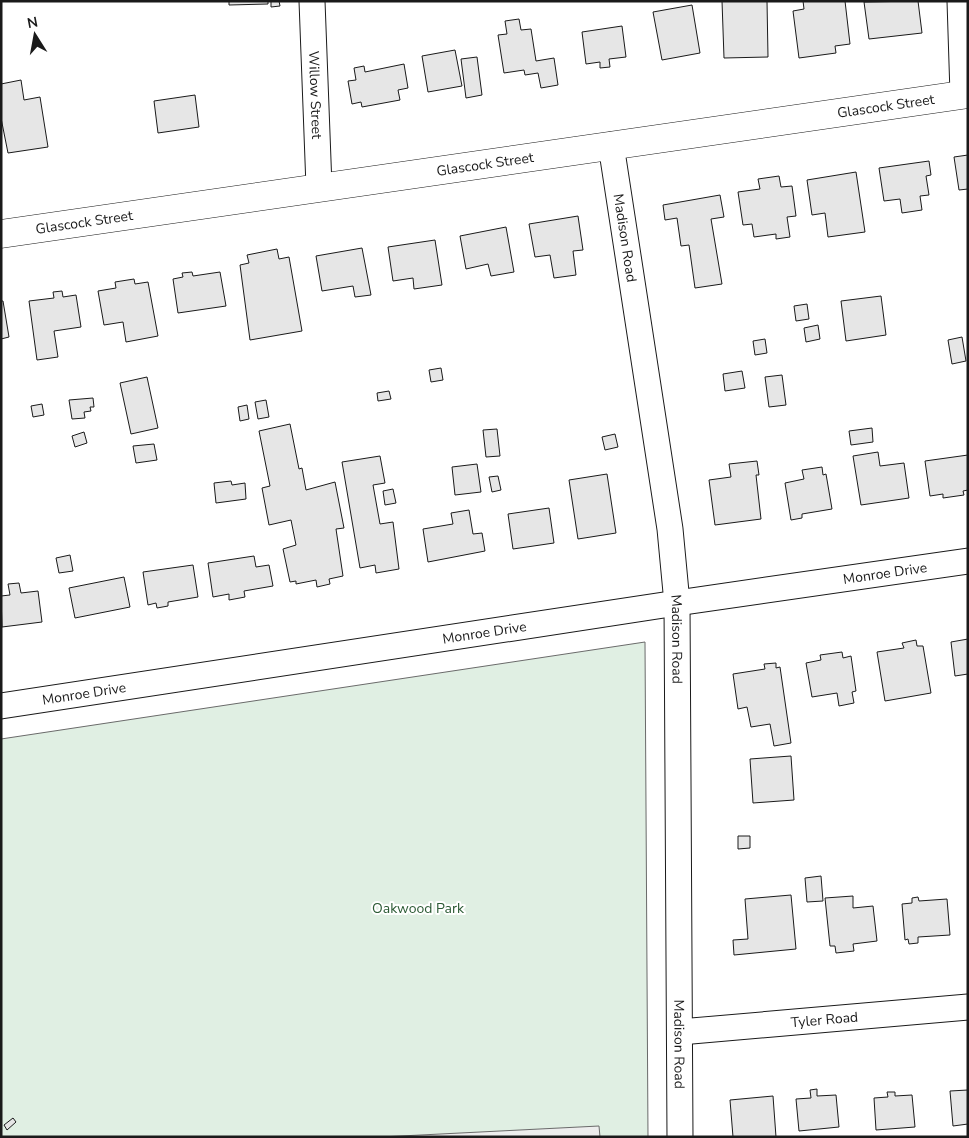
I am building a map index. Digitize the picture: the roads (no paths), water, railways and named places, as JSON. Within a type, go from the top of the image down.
[{"type":"street","name":"Willow Street","points":[[312,1],[319,187]]},
{"type":"street","points":[[960,1],[965,94]]},
{"type":"street","name":"Glascock Street","points":[[1,234],[965,94]]},
{"type":"street","name":"Madison Road","points":[[611,145],[670,529],[677,603],[680,1137]]},
{"type":"street","name":"Monroe Drive","points":[[1,706],[677,603],[968,561]]},
{"type":"street","name":"Tyler Road","points":[[680,1032],[968,1007]]},
{"type":"park label","name":"Oakwood Park","points":[[418,908]]}]
